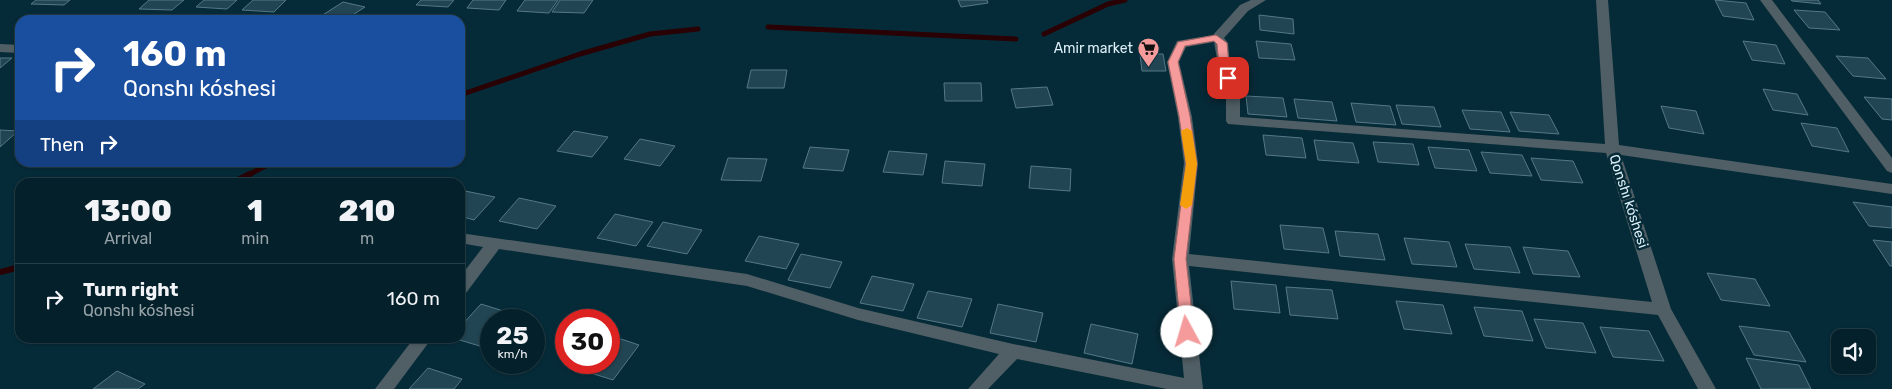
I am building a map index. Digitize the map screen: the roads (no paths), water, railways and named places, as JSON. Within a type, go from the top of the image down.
[{"type":"street","points":[[465,239],[747,280],[858,314],[1013,350],[1193,388],[1180,259],[1191,164],[1173,62],[1181,44],[1216,38],[1244,8],[1260,0]]},
{"type":"street","name":"Qonshı kóshesi","points":[[1602,0],[1609,81],[1612,149],[1663,310],[1707,389]]},
{"type":"street","points":[[1766,0],[1892,168]]},
{"type":"street","points":[[1216,38],[1222,43],[1224,65],[1233,91],[1233,121],[1612,149],[1892,189]]},
{"type":"street","points":[[0,48],[15,49]]},
{"type":"street","points":[[465,282],[494,244]]},
{"type":"street","points":[[1180,259],[1663,310]]},
{"type":"street","points":[[384,389],[419,343]]},
{"type":"street","points":[[977,389],[1013,350]]},
{"type":"waterway","points":[[1044,34],[1108,4],[1125,0]]},
{"type":"waterway","points":[[768,27],[1016,39]]},
{"type":"waterway","points":[[465,93],[580,54],[650,34],[698,29]]},
{"type":"waterway","points":[[248,175],[263,167]]},
{"type":"waterway","points":[[242,178],[248,175]]},
{"type":"waterway","points":[[0,272],[15,268]]},
{"type":"place","name":"Amir market","points":[[1149,67]]}]
